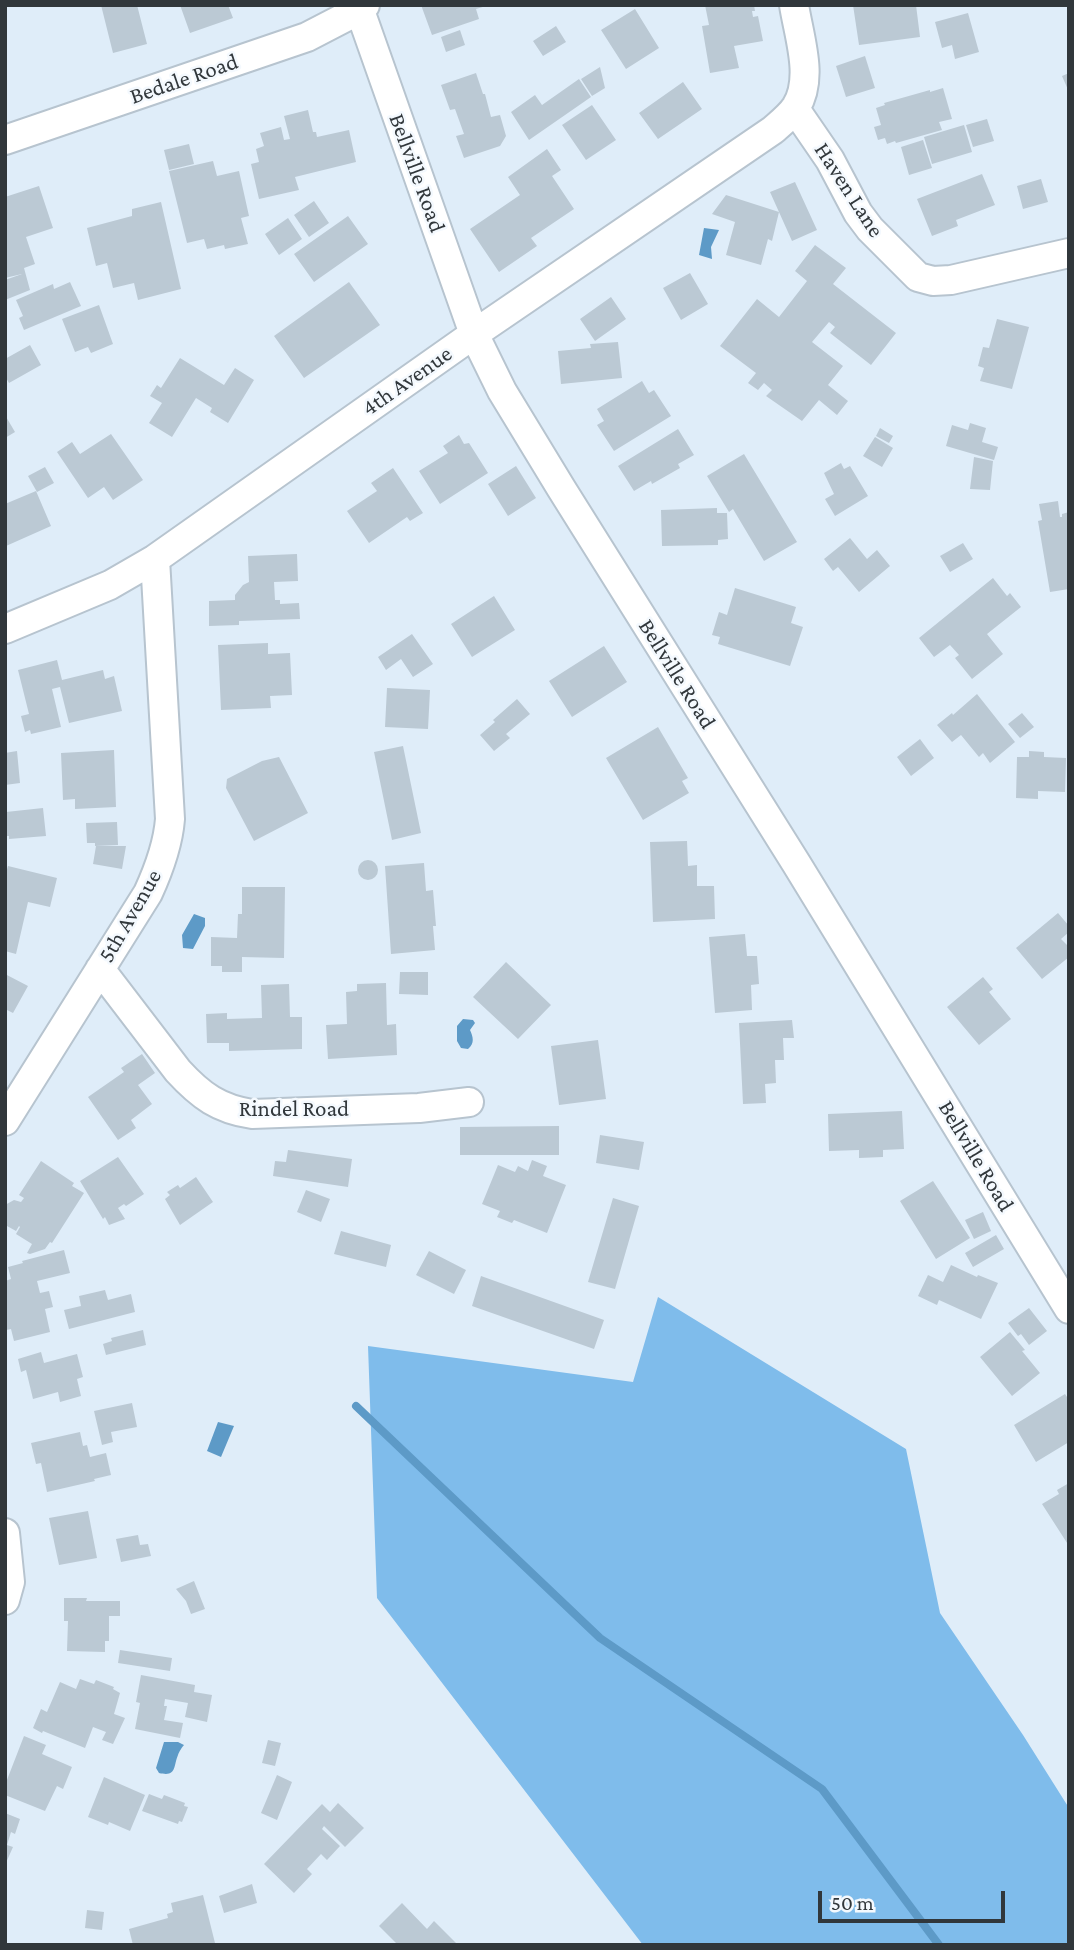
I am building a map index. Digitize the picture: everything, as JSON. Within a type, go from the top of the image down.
[{"type":"street","points":[[794,5],[805,78],[804,89],[795,109]]},
{"type":"street","name":"Bedale Road","points":[[5,140],[307,37],[361,7]]},
{"type":"street","name":"Bellville Road","points":[[361,7],[474,334],[502,391],[1069,1308]]},
{"type":"street","name":"Haven Lane","points":[[795,109],[830,160],[858,213],[886,247],[918,277],[933,281],[951,281],[1069,253]]},
{"type":"street","name":"4th Avenue","points":[[5,629],[110,585],[155,559],[474,334],[773,130],[795,109]]},
{"type":"street","name":"5th Avenue","points":[[5,1121],[148,893],[158,870],[169,828],[155,559]]},
{"type":"street","name":"Rindel Road","points":[[100,968],[188,1083],[210,1100],[233,1111],[252,1114],[419,1108],[468,1102]]},
{"type":"street","points":[[5,1533],[10,1581],[5,1600]]},
{"type":"shaded area","points":[[704,228],[719,230],[711,247],[712,259],[699,255]]},
{"type":"shaded area","points":[[194,914],[205,918],[205,926],[193,949],[183,948],[182,935]]},
{"type":"shaded area","points":[[463,1019],[473,1020],[475,1023],[470,1030],[473,1040],[468,1049],[461,1048],[457,1041],[457,1026]]},
{"type":"shaded area","points":[[658,1297],[906,1449],[940,1613],[1069,1808],[1069,1945],[643,1945],[377,1598],[368,1346],[633,1382]]},
{"type":"shaded area","points":[[218,1422],[234,1426],[221,1457],[207,1451]]},
{"type":"shaded area","points":[[164,1742],[184,1745],[169,1774],[159,1773],[156,1768]]},
{"type":"building","points":[[101,5],[137,5],[147,44],[113,53]]},
{"type":"building","points":[[180,5],[228,5],[233,18],[190,33]]},
{"type":"building","points":[[421,5],[486,6],[476,9],[479,19],[432,35]]},
{"type":"building","points":[[705,5],[754,5],[753,17],[758,16],[763,41],[734,46],[739,68],[710,73],[702,26],[709,25]]},
{"type":"building","points":[[853,5],[916,5],[920,37],[859,45]]},
{"type":"building","points":[[635,9],[659,48],[626,69],[601,30]]},
{"type":"building","points":[[968,13],[979,52],[955,59],[952,45],[942,48],[935,22]]},
{"type":"building","points":[[556,26],[566,42],[543,56],[533,41]]},
{"type":"building","points":[[460,30],[465,45],[446,52],[441,37]]},
{"type":"building","points":[[865,56],[875,88],[846,97],[836,66]]},
{"type":"building","points":[[600,67],[605,88],[592,96],[581,79]]},
{"type":"building","points":[[476,73],[491,117],[500,115],[506,136],[500,146],[464,158],[456,136],[464,134],[455,109],[450,110],[441,85]]},
{"type":"building","points":[[1069,73],[1069,92],[1062,76]]},
{"type":"building","points":[[579,79],[591,97],[529,140],[511,112],[535,95],[542,105]]},
{"type":"building","points":[[683,82],[702,109],[658,139],[639,113]]},
{"type":"building","points":[[943,88],[952,119],[939,122],[942,130],[896,143],[887,144],[885,138],[878,140],[874,127],[881,125],[876,108],[885,105],[884,103]]},
{"type":"building","points":[[592,105],[616,140],[586,160],[562,125]]},
{"type":"building","points":[[308,110],[313,132],[316,132],[317,137],[349,130],[356,162],[295,177],[299,190],[259,199],[251,164],[259,162],[256,149],[264,146],[260,133],[281,127],[284,140],[290,139],[284,116]]},
{"type":"building","points":[[987,119],[994,141],[973,147],[966,125]]},
{"type":"building","points":[[964,125],[972,152],[932,164],[924,137]]},
{"type":"building","points":[[923,140],[932,168],[909,175],[901,147]]},
{"type":"building","points":[[189,144],[194,164],[169,170],[164,150]]},
{"type":"building","points":[[547,149],[561,170],[552,176],[574,209],[531,238],[537,246],[499,272],[470,229],[520,195],[508,177]]},
{"type":"building","points":[[213,161],[217,176],[239,171],[249,216],[241,218],[248,244],[225,249],[224,245],[207,249],[204,239],[187,243],[169,171]]},
{"type":"building","points":[[982,174],[995,205],[956,220],[958,226],[932,236],[917,199]]},
{"type":"building","points":[[1041,179],[1048,202],[1023,209],[1017,186]]},
{"type":"building","points":[[795,182],[817,230],[792,241],[770,192]]},
{"type":"building","points":[[39,186],[53,228],[26,237],[35,264],[24,268],[30,290],[5,300],[5,280],[22,274],[5,278],[5,197]]},
{"type":"building","points":[[726,195],[779,212],[772,241],[768,239],[761,265],[726,255],[735,222],[712,214]]},
{"type":"building","points":[[314,201],[329,223],[309,237],[294,215]]},
{"type":"building","points":[[161,202],[181,289],[138,300],[134,283],[113,288],[107,263],[96,266],[87,228],[132,216],[132,209]]},
{"type":"building","points":[[348,216],[368,244],[314,282],[294,254]]},
{"type":"building","points":[[288,218],[302,239],[279,255],[265,234]]},
{"type":"building","points":[[815,245],[846,268],[833,284],[896,333],[871,365],[830,333],[835,327],[829,322],[812,342],[843,366],[828,385],[848,401],[837,415],[819,400],[802,421],[766,396],[772,390],[764,383],[758,390],[748,383],[756,373],[720,346],[757,299],[779,317],[807,281],[795,271]]},
{"type":"building","points":[[690,273],[708,304],[681,320],[663,288]]},
{"type":"building","points":[[70,282],[81,306],[24,330],[19,318],[23,316],[16,300],[53,284],[54,289]]},
{"type":"building","points":[[349,282],[380,325],[304,378],[274,336]]},
{"type":"building","points":[[611,297],[626,319],[595,341],[580,319]]},
{"type":"building","points":[[99,305],[113,344],[91,353],[88,347],[75,352],[62,319]]},
{"type":"building","points":[[997,319],[1029,327],[1012,389],[980,381],[984,368],[978,366],[983,347],[989,348]]},
{"type":"building","points":[[618,342],[622,378],[561,384],[558,351],[591,348],[590,344]]},
{"type":"building","points":[[30,345],[41,365],[9,383],[5,376],[5,359]]},
{"type":"building","points":[[180,358],[224,385],[235,368],[254,380],[228,423],[210,412],[212,408],[196,398],[172,437],[149,423],[162,403],[150,396],[157,385],[161,388]]},
{"type":"building","points":[[642,381],[649,393],[654,390],[671,416],[614,451],[597,425],[604,421],[597,409]]},
{"type":"building","points":[[5,415],[15,432],[5,438]]},
{"type":"building","points":[[970,423],[986,428],[982,442],[998,447],[994,460],[946,446],[952,425],[968,430]]},
{"type":"building","points":[[880,428],[893,436],[889,443],[876,436]]},
{"type":"building","points":[[678,429],[694,455],[678,464],[680,468],[634,491],[618,466]]},
{"type":"building","points":[[111,434],[143,480],[113,500],[104,487],[88,498],[57,452],[72,442],[80,454]]},
{"type":"building","points":[[459,435],[464,444],[469,443],[488,473],[440,504],[419,471],[448,453],[443,446]]},
{"type":"building","points":[[875,437],[893,448],[882,467],[863,456]]},
{"type":"building","points":[[744,454],[797,542],[764,561],[733,509],[729,512],[707,476]]},
{"type":"building","points":[[974,457],[993,461],[990,490],[970,489]]},
{"type":"building","points":[[841,463],[844,469],[850,466],[868,496],[835,516],[825,499],[834,494],[824,473]]},
{"type":"building","points":[[516,466],[536,498],[508,516],[488,484]]},
{"type":"building","points":[[45,467],[54,483],[37,492],[28,476]]},
{"type":"building","points":[[393,468],[423,513],[410,521],[407,517],[369,543],[347,511],[377,491],[371,483]]},
{"type":"building","points":[[36,491],[51,526],[6,546],[5,504]]},
{"type":"building","points":[[1058,501],[1060,517],[1069,512],[1069,589],[1050,592],[1038,521],[1042,520],[1039,504]]},
{"type":"building","points":[[717,508],[717,513],[727,513],[728,539],[718,540],[718,545],[662,546],[661,510]]},
{"type":"building","points":[[850,538],[867,559],[877,550],[890,566],[859,592],[838,567],[833,571],[824,559]]},
{"type":"building","points":[[963,543],[973,559],[950,572],[940,556]]},
{"type":"building","points":[[297,554],[298,581],[274,582],[275,600],[280,600],[280,604],[299,603],[300,619],[239,621],[239,625],[209,626],[209,601],[235,600],[235,595],[249,582],[248,556]]},
{"type":"building","points":[[993,578],[1007,596],[1010,593],[1021,607],[987,634],[1003,654],[972,679],[955,658],[959,655],[950,645],[934,657],[919,638]]},
{"type":"building","points":[[735,588],[796,607],[791,623],[803,627],[790,666],[718,644],[720,637],[712,635],[719,612],[727,615]]},
{"type":"building","points":[[494,596],[515,630],[472,657],[451,624]]},
{"type":"building","points":[[412,634],[433,664],[413,677],[401,659],[386,670],[378,657]]},
{"type":"building","points":[[268,643],[268,654],[290,653],[292,695],[270,696],[271,708],[221,710],[218,645]]},
{"type":"building","points":[[604,646],[627,682],[572,717],[549,681]]},
{"type":"building","points":[[57,660],[62,680],[103,670],[105,679],[114,676],[122,711],[69,723],[60,687],[52,689],[61,727],[31,734],[30,730],[25,732],[21,716],[29,714],[18,670]]},
{"type":"building","points":[[387,688],[430,690],[428,729],[385,727]]},
{"type":"building","points":[[977,694],[1015,742],[990,763],[983,753],[979,757],[961,735],[952,742],[937,725]]},
{"type":"building","points":[[517,699],[530,714],[506,734],[510,738],[494,751],[480,735]]},
{"type":"building","points":[[1022,713],[1034,727],[1020,738],[1008,724]]},
{"type":"building","points":[[658,727],[688,778],[682,781],[689,793],[643,820],[606,758]]},
{"type":"building","points":[[920,739],[934,758],[911,776],[897,757]]},
{"type":"building","points":[[403,746],[421,833],[392,840],[374,752]]},
{"type":"building","points":[[114,750],[116,807],[75,809],[75,799],[63,800],[61,753]]},
{"type":"building","points":[[17,751],[20,783],[5,785],[5,753]]},
{"type":"building","points":[[1029,751],[1044,752],[1044,757],[1066,758],[1065,792],[1038,791],[1038,799],[1016,798],[1017,757],[1029,757]]},
{"type":"building","points":[[279,757],[308,813],[254,841],[226,788],[227,779],[262,761]]},
{"type":"building","points":[[43,808],[46,836],[9,839],[9,836],[5,836],[6,812]]},
{"type":"building","points":[[117,822],[118,845],[95,846],[95,843],[87,843],[86,823]]},
{"type":"building","points":[[687,841],[688,866],[697,865],[697,886],[714,886],[715,919],[653,922],[650,842]]},
{"type":"building","points":[[96,846],[126,846],[122,869],[93,864]]},
{"type":"building","points":[[368,860],[375,863],[378,870],[375,877],[368,880],[361,877],[358,870],[361,863]]},
{"type":"building","points":[[424,863],[426,891],[433,890],[435,950],[391,954],[385,866]]},
{"type":"building","points":[[8,866],[57,878],[50,907],[28,902],[16,954],[5,951],[5,876]]},
{"type":"building","points":[[242,887],[285,887],[284,958],[242,957],[242,972],[222,972],[222,966],[211,966],[211,937],[237,938],[238,914],[242,914]]},
{"type":"building","points":[[1058,913],[1069,926],[1069,932],[1061,939],[1069,947],[1069,957],[1042,979],[1016,948]]},
{"type":"building","points":[[745,934],[747,956],[757,956],[759,984],[751,985],[752,1010],[715,1013],[709,937]]},
{"type":"building","points":[[506,962],[551,1005],[518,1039],[473,997]]},
{"type":"building","points":[[400,972],[428,972],[428,995],[399,994]]},
{"type":"building","points":[[5,974],[28,986],[13,1013],[5,1009]]},
{"type":"building","points":[[983,977],[993,989],[989,992],[1011,1019],[979,1045],[947,1007]]},
{"type":"building","points":[[386,983],[387,1025],[396,1024],[397,1055],[328,1059],[326,1025],[347,1024],[346,992],[357,991],[357,984]]},
{"type":"building","points":[[289,984],[290,1017],[302,1017],[302,1049],[229,1051],[229,1043],[207,1043],[206,1014],[227,1013],[227,1019],[262,1018],[261,985]]},
{"type":"building","points":[[792,1020],[794,1038],[783,1038],[784,1060],[775,1060],[776,1083],[765,1084],[766,1103],[743,1104],[739,1023]]},
{"type":"building","points":[[598,1040],[606,1099],[559,1105],[551,1046]]},
{"type":"building","points":[[142,1054],[155,1073],[138,1085],[152,1104],[131,1120],[136,1128],[118,1140],[88,1097],[124,1072],[121,1068]]},
{"type":"building","points":[[902,1111],[904,1149],[883,1150],[883,1157],[859,1158],[859,1150],[829,1151],[828,1114]]},
{"type":"building","points":[[559,1126],[559,1155],[460,1155],[460,1127]]},
{"type":"building","points":[[600,1135],[644,1142],[639,1170],[596,1163]]},
{"type":"building","points":[[288,1150],[352,1159],[348,1187],[273,1176],[275,1161],[286,1162]]},
{"type":"building","points":[[118,1157],[144,1194],[118,1208],[125,1219],[109,1225],[80,1181]]},
{"type":"building","points":[[532,1160],[547,1166],[543,1176],[566,1185],[547,1233],[514,1220],[512,1223],[497,1217],[500,1211],[482,1204],[498,1165],[515,1172],[518,1166],[528,1171]]},
{"type":"building","points":[[41,1161],[84,1193],[52,1243],[45,1249],[30,1254],[27,1253],[32,1244],[16,1234],[20,1227],[16,1231],[7,1226],[5,1205],[14,1200],[21,1202],[24,1198],[19,1195]]},
{"type":"building","points":[[196,1177],[213,1202],[180,1225],[165,1199],[170,1195],[167,1192],[178,1185],[180,1188]]},
{"type":"building","points":[[933,1181],[970,1238],[936,1259],[900,1201]]},
{"type":"building","points":[[306,1190],[330,1199],[321,1222],[297,1212]]},
{"type":"building","points":[[613,1198],[639,1206],[615,1289],[588,1282]]},
{"type":"building","points":[[983,1212],[991,1231],[974,1239],[965,1220]]},
{"type":"building","points":[[341,1231],[391,1245],[386,1267],[334,1254]]},
{"type":"building","points":[[996,1235],[1004,1249],[973,1267],[965,1253]]},
{"type":"building","points":[[64,1250],[70,1273],[37,1281],[40,1293],[49,1291],[53,1307],[45,1309],[50,1332],[14,1341],[11,1329],[6,1330],[5,1327],[5,1281],[11,1279],[8,1267]]},
{"type":"building","points":[[429,1251],[466,1270],[454,1294],[416,1275]]},
{"type":"building","points":[[951,1265],[998,1283],[981,1319],[939,1300],[937,1305],[918,1296],[928,1275],[943,1282]]},
{"type":"building","points":[[481,1276],[604,1320],[594,1349],[472,1306]]},
{"type":"building","points":[[105,1290],[108,1300],[131,1294],[135,1312],[69,1329],[64,1310],[81,1306],[79,1296]]},
{"type":"building","points":[[1029,1308],[1047,1331],[1029,1345],[1008,1323]]},
{"type":"building","points":[[143,1330],[146,1345],[106,1355],[103,1344],[112,1341],[111,1338]]},
{"type":"building","points":[[1010,1332],[1040,1373],[1012,1396],[980,1357]]},
{"type":"building","points":[[41,1352],[44,1363],[77,1354],[83,1377],[77,1379],[81,1396],[60,1402],[58,1392],[33,1399],[26,1370],[21,1372],[18,1359]]},
{"type":"building","points":[[1065,1394],[1069,1400],[1069,1442],[1036,1462],[1014,1425]]},
{"type":"building","points":[[132,1403],[137,1427],[111,1432],[113,1442],[102,1445],[94,1411]]},
{"type":"building","points":[[80,1432],[83,1446],[87,1445],[90,1457],[106,1453],[111,1475],[47,1492],[41,1463],[36,1464],[31,1443]]},
{"type":"building","points":[[1069,1483],[1069,1546],[1042,1504],[1059,1494],[1057,1490]]},
{"type":"building","points":[[88,1511],[97,1558],[59,1565],[49,1518]]},
{"type":"building","points":[[138,1535],[140,1545],[148,1544],[151,1556],[121,1562],[116,1539]]},
{"type":"building","points":[[194,1581],[205,1609],[191,1614],[186,1601],[176,1589]]},
{"type":"building","points":[[64,1598],[120,1601],[120,1616],[109,1616],[109,1641],[105,1641],[105,1652],[67,1651],[68,1621],[64,1621]]},
{"type":"building","points":[[120,1650],[172,1658],[170,1671],[118,1663]]},
{"type":"building","points":[[141,1675],[195,1685],[194,1692],[212,1695],[207,1722],[185,1717],[188,1703],[165,1699],[164,1706],[167,1706],[164,1720],[183,1723],[180,1738],[135,1729]]},
{"type":"building","points":[[80,1679],[94,1684],[96,1680],[114,1687],[113,1689],[120,1693],[114,1714],[125,1718],[113,1744],[102,1740],[106,1732],[93,1727],[85,1748],[33,1728],[41,1709],[47,1712],[60,1682],[76,1689]]},
{"type":"building","points":[[24,1736],[46,1745],[42,1754],[72,1767],[63,1789],[57,1786],[45,1811],[5,1795],[5,1785]]},
{"type":"building","points":[[268,1740],[281,1743],[275,1766],[262,1763]]},
{"type":"building","points":[[277,1775],[292,1782],[277,1820],[261,1813]]},
{"type":"building","points":[[104,1777],[145,1795],[130,1831],[88,1817]]},
{"type":"building","points":[[149,1794],[162,1799],[164,1795],[185,1803],[184,1806],[188,1807],[182,1822],[179,1821],[178,1824],[142,1811]]},
{"type":"building","points":[[338,1803],[364,1828],[345,1847],[324,1826],[322,1829],[340,1846],[327,1860],[321,1854],[307,1869],[312,1874],[294,1893],[264,1864],[322,1804],[330,1812]]},
{"type":"building","points":[[5,1813],[20,1819],[15,1834],[11,1832],[7,1845],[13,1847],[5,1865]]},
{"type":"building","points":[[252,1884],[257,1903],[224,1913],[219,1896]]},
{"type":"building","points":[[203,1895],[215,1943],[133,1945],[129,1929],[168,1918],[167,1914],[173,1912],[171,1903]]},
{"type":"building","points":[[402,1903],[427,1929],[434,1921],[458,1945],[394,1945],[396,1943],[379,1926]]},
{"type":"building","points":[[87,1910],[104,1912],[102,1930],[85,1928]]},
{"type":"waterway","points":[[356,1406],[600,1638],[822,1789],[939,1945]]}]
